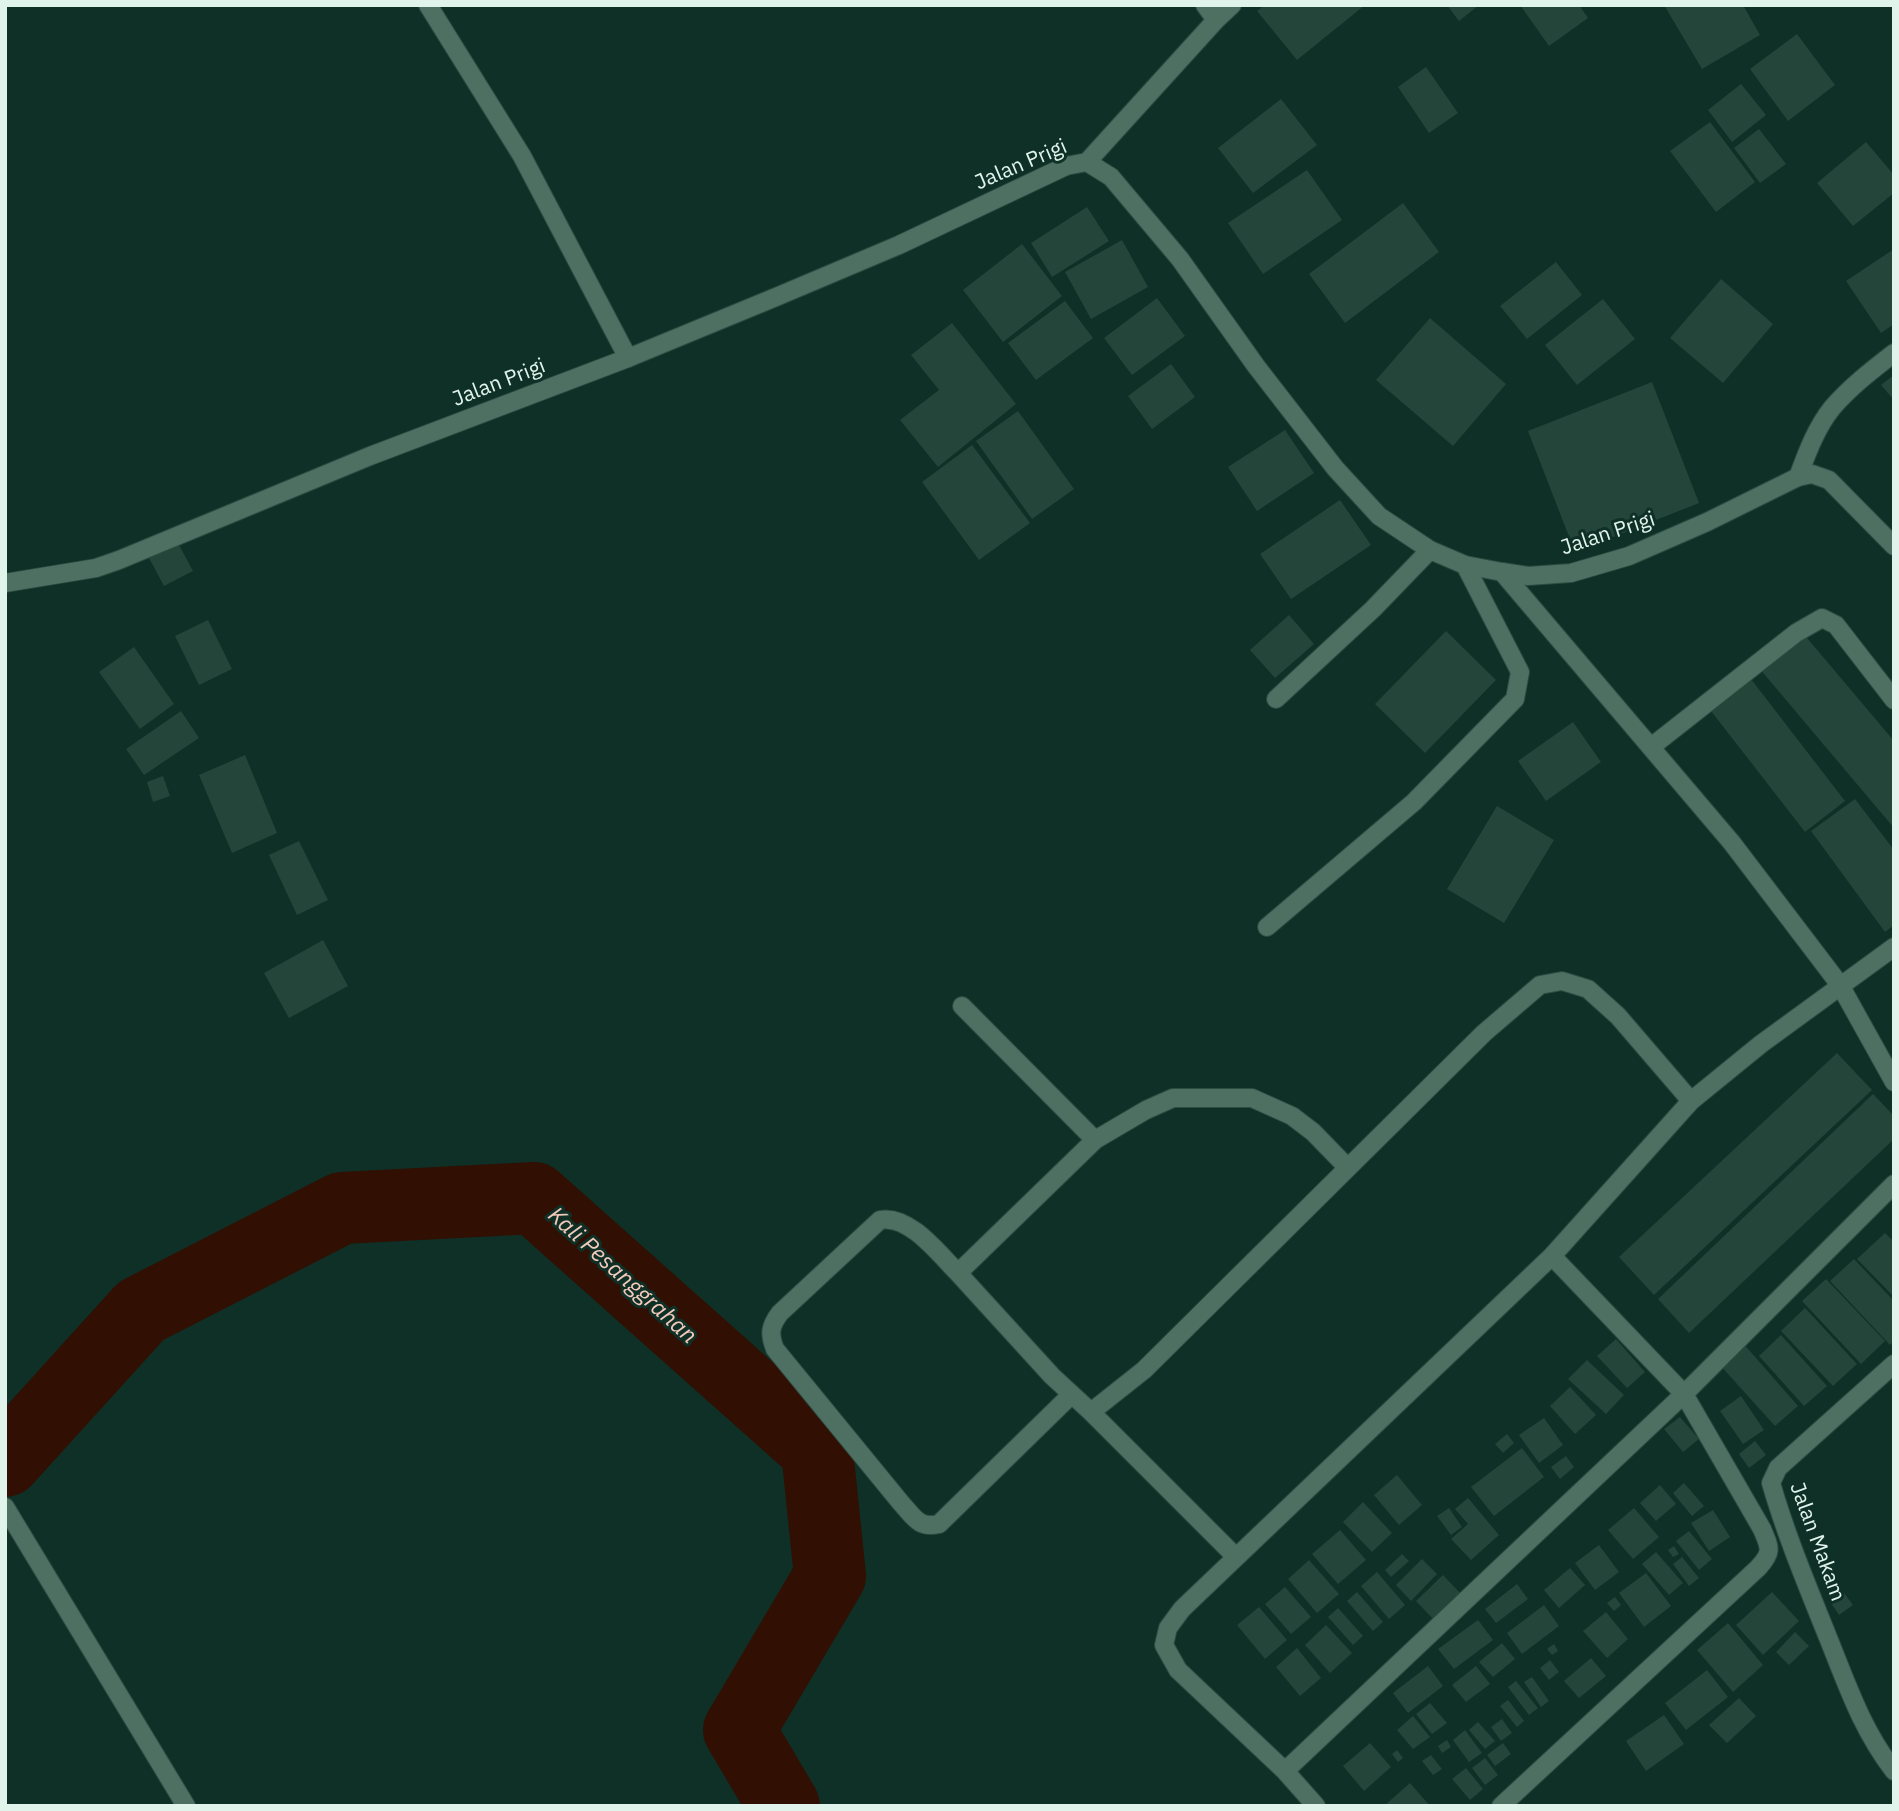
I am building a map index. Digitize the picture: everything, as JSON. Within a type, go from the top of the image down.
[{"type":"street","points":[[428,5],[522,156],[628,358]]},
{"type":"street","points":[[1087,162],[1210,13],[1232,5]]},
{"type":"street","name":"Jalan Prigi","points":[[5,583],[96,568],[119,560],[370,456],[628,358],[899,245],[1066,166],[1087,162],[1111,177],[1180,259],[1256,366],[1335,468],[1379,516],[1430,550],[1465,565],[1502,572],[1528,576],[1571,573],[1629,556],[1707,522],[1798,477]]},
{"type":"street","points":[[1798,477],[1813,439],[1832,409],[1858,381],[1894,353]]},
{"type":"street","points":[[1798,477],[1812,474],[1829,480],[1894,546]]},
{"type":"street","points":[[1276,699],[1430,550]]},
{"type":"street","points":[[1267,927],[1414,802],[1515,699],[1520,672],[1465,565]]},
{"type":"street","points":[[1502,572],[1732,843],[1840,985],[1894,1082]]},
{"type":"street","points":[[1651,747],[1796,633],[1822,618],[1836,625],[1894,700]]},
{"type":"street","points":[[1316,1806],[1285,1771],[1178,1670],[1164,1645],[1168,1628],[1182,1609],[1552,1256],[1691,1101],[1761,1044],[1894,947]]},
{"type":"street","points":[[1091,1412],[1144,1370],[1484,1033],[1540,985],[1562,981],[1588,989],[1618,1016],[1691,1101]]},
{"type":"street","points":[[962,1006],[1095,1140]]},
{"type":"street","points":[[958,1273],[1095,1140],[1146,1110],[1173,1098],[1252,1098],[1292,1116],[1313,1132],[1347,1167]]},
{"type":"street","points":[[1285,1771],[1684,1394],[1894,1184]]},
{"type":"street","points":[[1071,1395],[939,1524],[929,1527],[921,1525],[901,1503],[775,1349],[771,1338],[771,1325],[780,1313],[880,1220],[898,1220],[921,1236],[1071,1395],[1236,1557]]},
{"type":"street","points":[[1501,1806],[1768,1557],[1770,1547],[1684,1394],[1552,1256]]},
{"type":"street","name":"Jalan Makam","points":[[1894,1364],[1778,1468],[1771,1483],[1803,1576],[1862,1722],[1875,1746],[1894,1771]]},
{"type":"street","points":[[6,1508],[186,1806]]},
{"type":"building","points":[[1265,5],[1365,5],[1297,60],[1257,11]]},
{"type":"building","points":[[1447,5],[1479,5],[1459,21]]},
{"type":"building","points":[[1520,5],[1579,5],[1588,18],[1549,46]]},
{"type":"building","points":[[1664,5],[1743,5],[1760,35],[1702,69]]},
{"type":"building","points":[[1797,34],[1835,85],[1788,121],[1750,69]]},
{"type":"building","points":[[1426,67],[1458,113],[1429,133],[1398,87]]},
{"type":"building","points":[[1741,84],[1766,115],[1732,142],[1708,110]]},
{"type":"building","points":[[1281,99],[1317,145],[1253,193],[1218,148]]},
{"type":"building","points":[[1710,122],[1755,182],[1716,212],[1670,151]]},
{"type":"building","points":[[1759,129],[1786,164],[1760,183],[1734,148]]},
{"type":"building","points":[[1866,142],[1894,175],[1894,193],[1853,226],[1817,183]]},
{"type":"building","points":[[1307,170],[1342,220],[1263,274],[1228,223]]},
{"type":"building","points":[[1403,203],[1439,252],[1345,323],[1309,274]]},
{"type":"building","points":[[1087,207],[1109,241],[1052,277],[1031,243]]},
{"type":"building","points":[[1122,240],[1148,287],[1091,319],[1065,272]]},
{"type":"building","points":[[1022,244],[1062,296],[1003,342],[963,290]]},
{"type":"building","points":[[1894,249],[1894,324],[1881,333],[1846,281]]},
{"type":"building","points":[[1556,262],[1582,295],[1527,339],[1500,306]]},
{"type":"building","points":[[1721,279],[1773,324],[1723,383],[1670,338]]},
{"type":"building","points":[[1157,298],[1185,336],[1132,375],[1104,338]]},
{"type":"building","points":[[1603,299],[1635,339],[1577,385],[1545,345]]},
{"type":"building","points":[[1065,301],[1093,338],[1036,380],[1008,343]]},
{"type":"building","points":[[1430,318],[1506,384],[1453,446],[1376,380]]},
{"type":"building","points":[[952,323],[1016,404],[938,467],[900,420],[939,390],[911,355]]},
{"type":"building","points":[[1171,364],[1195,397],[1152,429],[1128,396]]},
{"type":"building","points":[[1894,375],[1894,400],[1881,385]]},
{"type":"building","points":[[1652,382],[1699,503],[1575,552],[1528,431]]},
{"type":"building","points":[[1018,411],[1074,489],[1032,519],[976,441]]},
{"type":"building","points":[[1285,430],[1314,473],[1257,511],[1228,467]]},
{"type":"building","points":[[972,445],[1030,523],[979,560],[922,482]]},
{"type":"building","points":[[1340,500],[1371,545],[1291,599],[1260,554]]},
{"type":"building","points":[[178,543],[193,571],[164,586],[149,558]]},
{"type":"building","points":[[1289,615],[1314,644],[1275,678],[1250,650]]},
{"type":"building","points":[[208,620],[232,669],[199,685],[175,636]]},
{"type":"building","points":[[1446,631],[1496,680],[1425,753],[1375,704]]},
{"type":"building","points":[[1802,632],[1894,741],[1894,828],[1759,668]]},
{"type":"building","points":[[134,647],[174,704],[140,729],[99,672]]},
{"type":"building","points":[[1751,679],[1845,801],[1805,832],[1711,711]]},
{"type":"building","points":[[181,711],[199,738],[144,775],[126,749]]},
{"type":"building","points":[[1573,722],[1601,762],[1546,801],[1518,761]]},
{"type":"building","points":[[245,755],[277,833],[232,853],[199,775]]},
{"type":"building","points":[[163,776],[170,796],[153,802],[147,782]]},
{"type":"building","points":[[1855,799],[1894,850],[1894,925],[1885,932],[1811,831]]},
{"type":"building","points":[[1497,806],[1554,840],[1504,923],[1447,889]]},
{"type":"building","points":[[299,841],[328,900],[297,915],[269,855]]},
{"type":"building","points":[[323,940],[348,986],[289,1018],[264,973]]},
{"type":"building","points":[[1837,1053],[1872,1090],[1654,1295],[1619,1257]]},
{"type":"building","points":[[1873,1094],[1894,1116],[1894,1139],[1689,1333],[1658,1299]]},
{"type":"building","points":[[1885,1233],[1894,1242],[1894,1297],[1857,1259]]},
{"type":"building","points":[[1854,1259],[1894,1301],[1894,1341],[1890,1345],[1830,1281]]},
{"type":"building","points":[[1826,1279],[1885,1341],[1861,1364],[1802,1301]]},
{"type":"building","points":[[1805,1308],[1857,1364],[1833,1386],[1781,1331]]},
{"type":"building","points":[[1781,1335],[1827,1386],[1804,1406],[1759,1356]]},
{"type":"building","points":[[1616,1339],[1645,1372],[1627,1388],[1597,1356]]},
{"type":"building","points":[[1742,1342],[1798,1406],[1775,1426],[1718,1363]]},
{"type":"building","points":[[1587,1360],[1624,1395],[1606,1414],[1568,1379]]},
{"type":"building","points":[[1570,1387],[1596,1415],[1575,1434],[1550,1406]]},
{"type":"building","points":[[1741,1396],[1764,1430],[1743,1444],[1720,1411]]},
{"type":"building","points":[[1680,1417],[1699,1439],[1683,1452],[1664,1429]]},
{"type":"building","points":[[1544,1418],[1563,1445],[1539,1463],[1519,1435]]},
{"type":"building","points":[[1507,1434],[1514,1443],[1503,1453],[1495,1444]]},
{"type":"building","points":[[1755,1441],[1766,1455],[1749,1468],[1739,1454]]},
{"type":"building","points":[[1522,1448],[1544,1477],[1494,1516],[1471,1487]]},
{"type":"building","points":[[1566,1456],[1574,1467],[1560,1479],[1551,1467]]},
{"type":"building","points":[[1397,1475],[1422,1505],[1399,1525],[1374,1495]]},
{"type":"building","points":[[1684,1483],[1704,1506],[1692,1516],[1673,1493]]},
{"type":"building","points":[[1660,1485],[1676,1504],[1656,1521],[1640,1503]]},
{"type":"building","points":[[1468,1498],[1499,1535],[1471,1560],[1451,1539],[1468,1524],[1455,1509]]},
{"type":"building","points":[[1363,1502],[1392,1533],[1372,1552],[1343,1522]]},
{"type":"building","points":[[1449,1508],[1462,1527],[1451,1535],[1437,1516]]},
{"type":"building","points":[[1634,1508],[1659,1537],[1633,1559],[1608,1530]]},
{"type":"building","points":[[1713,1510],[1730,1537],[1709,1551],[1691,1523]]},
{"type":"building","points":[[1340,1530],[1366,1560],[1338,1584],[1312,1554]]},
{"type":"building","points":[[1689,1531],[1712,1559],[1699,1570],[1676,1541]]},
{"type":"building","points":[[1599,1545],[1619,1572],[1595,1590],[1575,1563]]},
{"type":"building","points":[[1674,1546],[1679,1554],[1673,1557],[1668,1550]]},
{"type":"building","points":[[1656,1552],[1683,1583],[1669,1595],[1642,1564]]},
{"type":"building","points":[[1402,1554],[1409,1561],[1391,1577],[1385,1570]]},
{"type":"building","points":[[1682,1557],[1699,1578],[1689,1586],[1673,1564]]},
{"type":"building","points":[[1422,1559],[1437,1574],[1411,1601],[1396,1585]]},
{"type":"building","points":[[1309,1560],[1339,1594],[1317,1613],[1288,1579]]},
{"type":"building","points":[[1570,1568],[1585,1585],[1559,1608],[1544,1590]]},
{"type":"building","points":[[1377,1572],[1405,1605],[1389,1619],[1361,1586]]},
{"type":"building","points":[[1646,1573],[1671,1606],[1644,1627],[1619,1593]]},
{"type":"building","points":[[1443,1575],[1462,1595],[1435,1621],[1416,1601]]},
{"type":"building","points":[[1517,1584],[1528,1599],[1496,1623],[1485,1609]]},
{"type":"building","points":[[1285,1587],[1311,1617],[1291,1634],[1265,1604]]},
{"type":"building","points":[[1842,1590],[1853,1605],[1839,1615],[1829,1600]]},
{"type":"building","points":[[1357,1592],[1383,1622],[1373,1631],[1347,1601]]},
{"type":"building","points":[[1772,1592],[1799,1621],[1763,1655],[1736,1625]]},
{"type":"building","points":[[1615,1597],[1621,1605],[1614,1611],[1607,1603]]},
{"type":"building","points":[[1544,1605],[1559,1626],[1522,1654],[1507,1633]]},
{"type":"building","points":[[1259,1607],[1287,1640],[1265,1659],[1237,1625]]},
{"type":"building","points":[[1338,1608],[1363,1636],[1353,1645],[1328,1617]]},
{"type":"building","points":[[1606,1612],[1628,1639],[1607,1658],[1583,1631]]},
{"type":"building","points":[[1478,1620],[1493,1640],[1454,1669],[1438,1649]]},
{"type":"building","points":[[1728,1623],[1763,1665],[1733,1692],[1697,1650]]},
{"type":"building","points":[[1326,1625],[1352,1653],[1330,1673],[1305,1645]]},
{"type":"building","points":[[1795,1632],[1809,1646],[1789,1665],[1776,1652]]},
{"type":"building","points":[[1502,1643],[1515,1659],[1493,1677],[1479,1662]]},
{"type":"building","points":[[1554,1644],[1558,1651],[1552,1655],[1547,1649]]},
{"type":"building","points":[[1297,1648],[1321,1678],[1300,1696],[1276,1667]]},
{"type":"building","points":[[1591,1658],[1606,1676],[1579,1698],[1564,1681]]},
{"type":"building","points":[[1550,1660],[1559,1672],[1549,1680],[1540,1668]]},
{"type":"building","points":[[1428,1666],[1443,1686],[1408,1713],[1393,1693]]},
{"type":"building","points":[[1476,1666],[1490,1684],[1466,1702],[1452,1685]]},
{"type":"building","points":[[1707,1670],[1728,1697],[1686,1730],[1665,1703]]},
{"type":"building","points":[[1532,1677],[1549,1701],[1541,1707],[1524,1682]]},
{"type":"building","points":[[1516,1681],[1538,1708],[1529,1715],[1508,1687]]},
{"type":"building","points":[[1739,1698],[1756,1716],[1727,1743],[1709,1725]]},
{"type":"building","points":[[1508,1700],[1524,1721],[1517,1727],[1500,1706]]},
{"type":"building","points":[[1430,1703],[1447,1723],[1432,1734],[1416,1714]]},
{"type":"building","points":[[1664,1715],[1684,1744],[1646,1771],[1626,1741]]},
{"type":"building","points":[[1413,1716],[1430,1737],[1413,1749],[1397,1730]]},
{"type":"building","points":[[1502,1719],[1512,1733],[1501,1741],[1491,1727]]},
{"type":"building","points":[[1478,1722],[1495,1741],[1485,1749],[1469,1730]]},
{"type":"building","points":[[1465,1730],[1482,1753],[1469,1762],[1453,1740]]},
{"type":"building","points":[[1447,1740],[1451,1747],[1442,1753],[1438,1746]]},
{"type":"building","points":[[1370,1743],[1391,1767],[1364,1791],[1343,1766]]},
{"type":"building","points":[[1503,1743],[1511,1754],[1495,1766],[1487,1755]]},
{"type":"building","points":[[1397,1750],[1403,1758],[1398,1762],[1392,1754]]},
{"type":"building","points":[[1431,1755],[1442,1769],[1433,1775],[1422,1761]]},
{"type":"building","points":[[1485,1758],[1498,1775],[1485,1785],[1472,1768]]},
{"type":"building","points":[[1466,1768],[1483,1789],[1470,1800],[1452,1779]]},
{"type":"building","points":[[1410,1783],[1430,1806],[1384,1806]]},
{"type":"waterway","name":"Kali Pesanggrahan","points":[[5,1461],[141,1311],[342,1208],[534,1198],[817,1450],[830,1576],[739,1730],[784,1806]]}]
